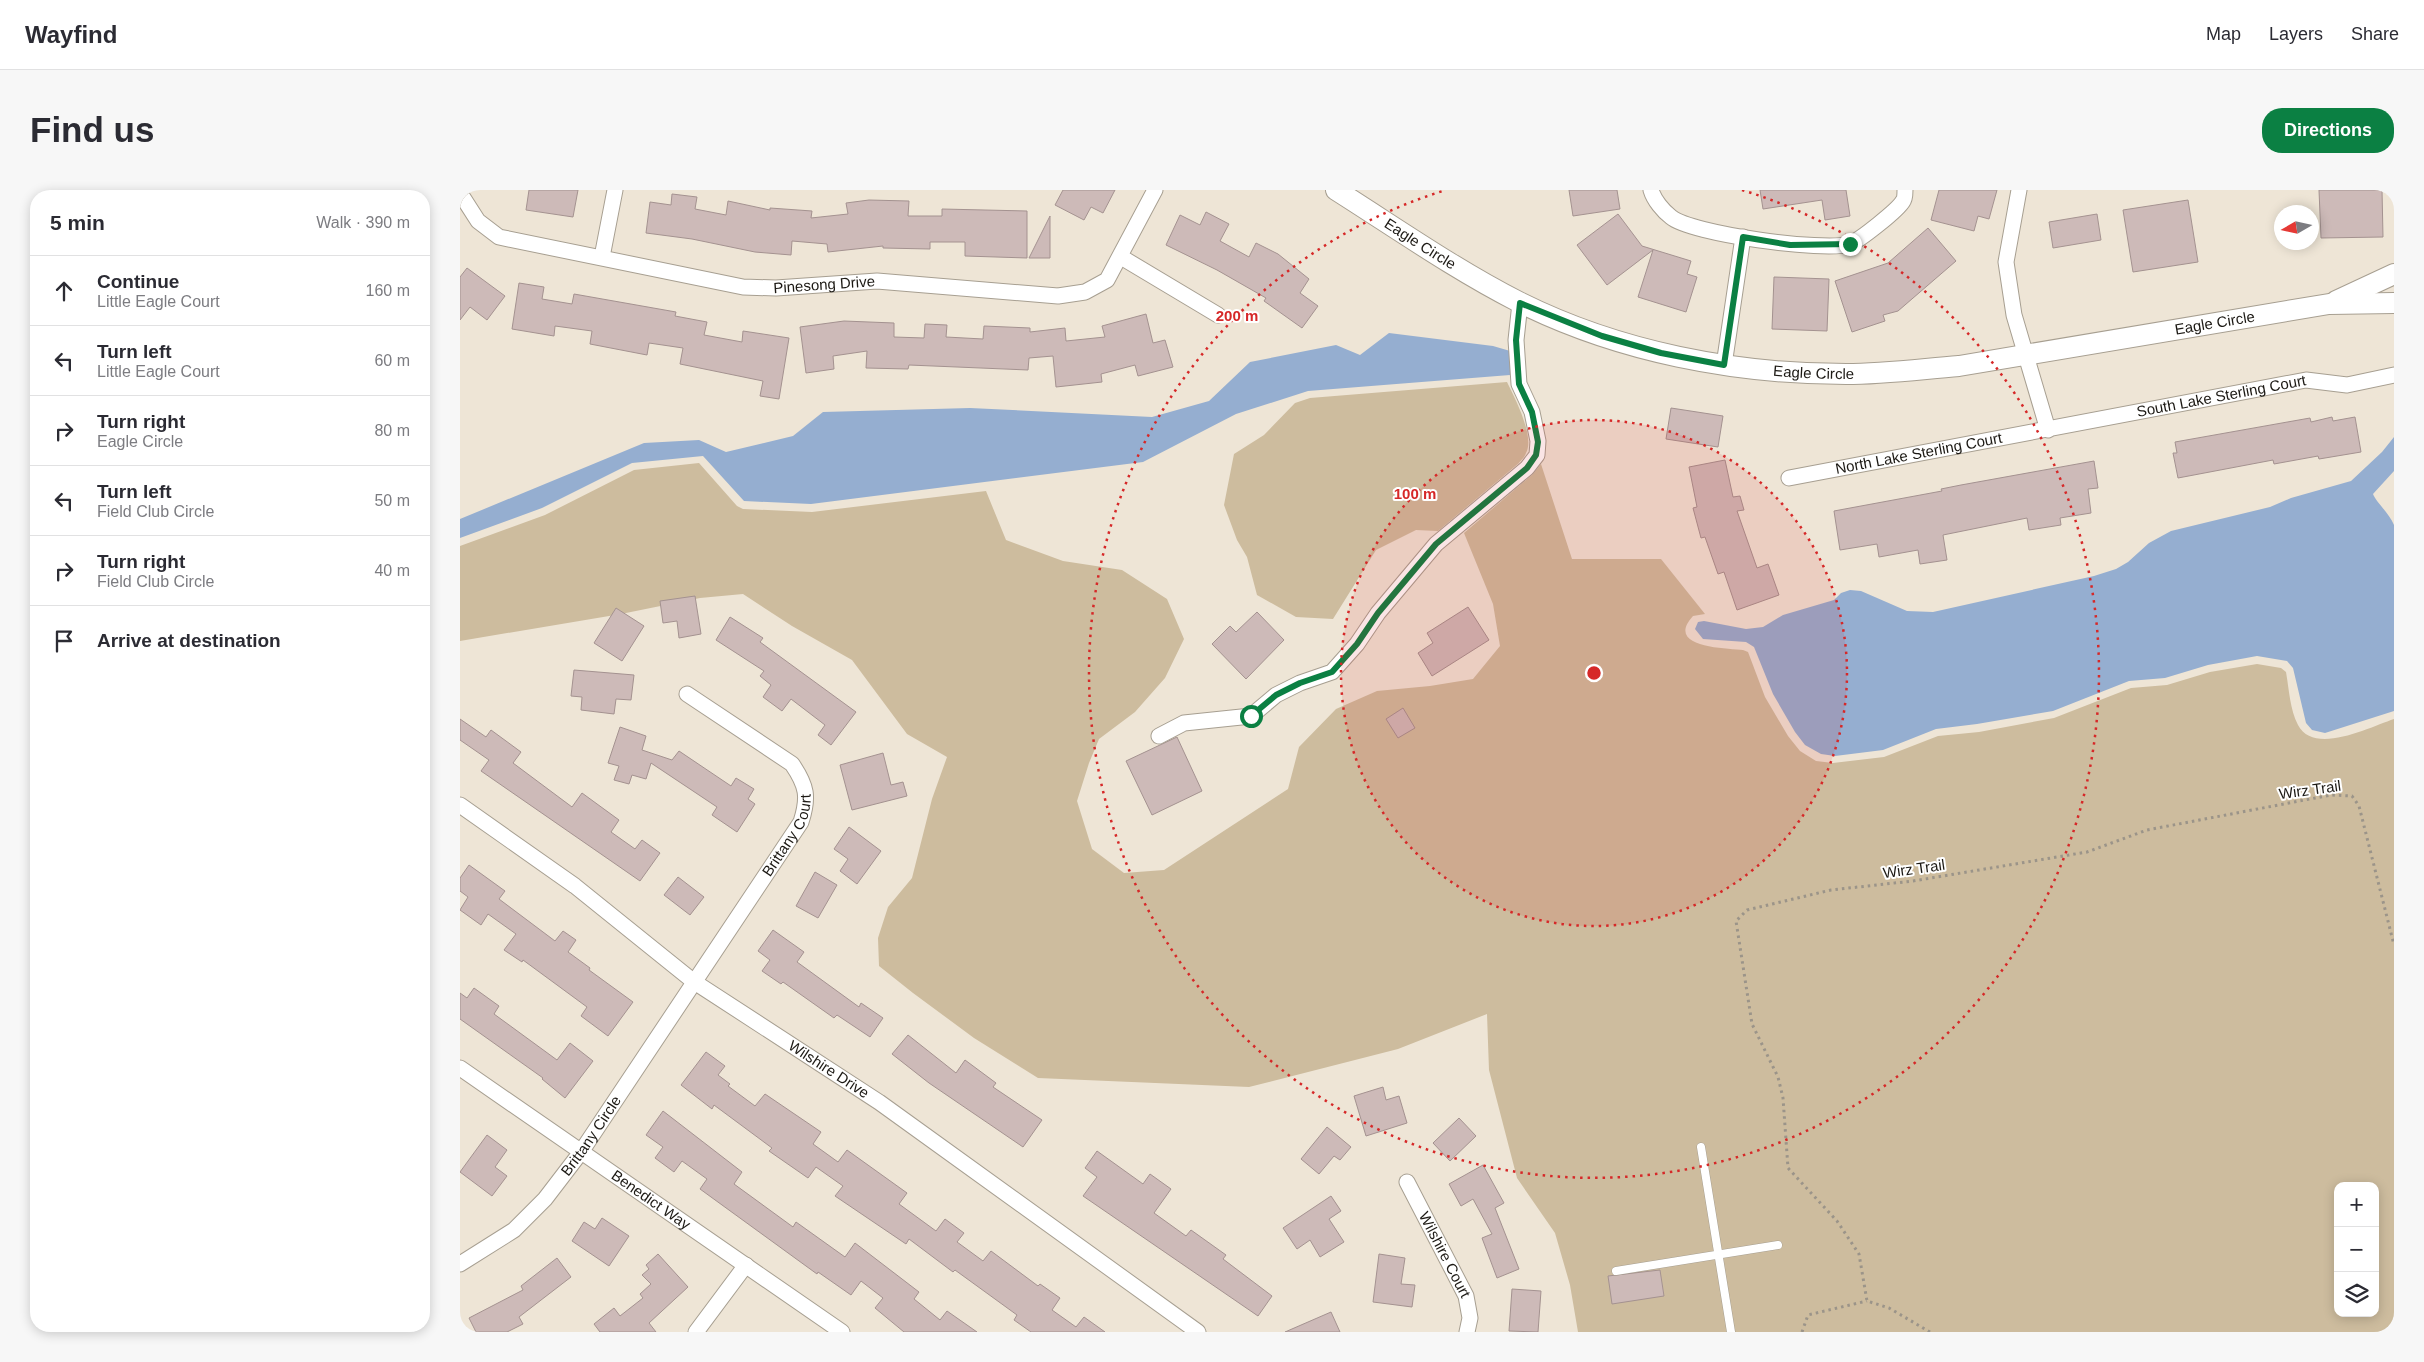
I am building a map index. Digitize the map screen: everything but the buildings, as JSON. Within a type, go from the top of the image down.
[{"type":"street","points":[[602,257],[615,190]]},
{"type":"street","name":"Pinesong Drive","points":[[460,193],[478,221],[499,236],[743,287],[776,288],[877,281],[1058,296],[1085,292],[1107,280],[1121,257],[1155,190]]},
{"type":"street","name":"Eagle Circle","points":[[1336,190],[1475,278],[1520,303],[1602,336],[1661,353],[1724,365],[1798,372],[1846,374],[1959,366],[2329,304],[2394,303]]},
{"type":"street","points":[[1652,190],[1654,197],[1672,218],[1713,231],[1790,245],[1850,244],[1873,229],[1903,201],[1905,190]]},
{"type":"street","points":[[2019,190],[2006,262],[2014,315],[2048,430]]},
{"type":"street","points":[[1724,365],[1743,237]]},
{"type":"street","points":[[1121,257],[1218,315]]},
{"type":"street","name":"Eagle Circle","points":[[2329,304],[2394,274]]},
{"type":"street","points":[[1159,736],[1184,723],[1251,716],[1276,695],[1300,683],[1332,672],[1357,644],[1378,613],[1436,544],[1527,468],[1536,455],[1538,442],[1532,412],[1519,384],[1516,340],[1520,303]]},
{"type":"street","name":"South Lake Sterling Court","points":[[2048,430],[2306,380],[2347,385],[2394,375]]},
{"type":"street","name":"North Lake Sterling Court","points":[[1789,478],[2048,430]]},
{"type":"street","name":"Brittany Court","points":[[687,694],[792,764],[804,781],[807,804],[801,822],[693,981]]},
{"type":"street","name":"Wilshire Drive","points":[[460,805],[575,886],[693,981],[879,1102],[1198,1332]]},
{"type":"street","name":"Brittany Circle","points":[[460,1264],[514,1230],[545,1199],[581,1152],[693,981]]},
{"type":"street","name":"Benedict Way","points":[[460,1068],[842,1332]]},
{"type":"street","name":"Wilshire Court","points":[[1407,1182],[1466,1296],[1470,1318],[1467,1332]]},
{"type":"street","points":[[696,1332],[746,1264]]},
{"type":"lane","points":[[1701,1147],[1731,1332]]},
{"type":"lane","points":[[1616,1271],[1778,1245]]},
{"type":"path","name":"Wirz Trail","points":[[1867,1301],[1858,1254],[1837,1221],[1788,1168],[1783,1098],[1778,1076],[1752,1024],[1736,920],[1747,910],[1831,890],[1913,881],[2087,852],[2147,830],[2331,795],[2352,796],[2359,806],[2394,945]]},
{"type":"path","points":[[1802,1332],[1808,1315],[1867,1301],[1889,1308],[1930,1332]]},
{"type":"shaded area","points":[[1507,382],[1523,418],[1528,437],[1528,446],[1519,463],[1438,531],[1416,530],[1376,550],[1333,619],[1296,617],[1257,595],[1247,557],[1237,540],[1224,505],[1234,454],[1264,435],[1295,403],[1310,398]]},
{"type":"shaded area","points":[[699,463],[737,506],[743,509],[812,512],[986,491],[1006,540],[1063,561],[1122,570],[1167,599],[1184,639],[1165,678],[1135,712],[1099,739],[1077,801],[1092,849],[1124,873],[1164,870],[1288,789],[1299,747],[1336,709],[1377,691],[1430,686],[1473,679],[1500,646],[1493,604],[1464,533],[1533,474],[1541,464],[1572,559],[1661,559],[1705,614],[1693,616],[1686,627],[1686,635],[1701,644],[1748,652],[1765,697],[1788,736],[1800,751],[1816,761],[1833,763],[1884,757],[1938,736],[1979,732],[2054,718],[2131,688],[2167,685],[2210,672],[2257,664],[2281,668],[2286,672],[2295,719],[2306,734],[2316,738],[2343,737],[2394,719],[2394,1332],[1578,1332],[1570,1285],[1555,1233],[1517,1178],[1489,1070],[1487,1014],[1398,1049],[1249,1087],[1038,1078],[974,1038],[879,966],[878,938],[888,907],[912,878],[932,799],[947,757],[907,734],[852,660],[792,626],[743,594],[700,598],[621,614],[460,641],[460,546],[545,515],[634,470]]},
{"type":"water","points":[[1389,333],[1493,346],[1517,353],[1510,375],[1308,391],[1236,414],[1143,462],[811,504],[744,501],[703,456],[632,463],[542,508],[460,538],[460,519],[644,443],[699,440],[726,452],[793,436],[823,412],[970,408],[1152,417],[1209,401],[1250,362],[1336,345],[1360,355]]},
{"type":"water","points":[[2394,437],[2394,471],[2373,494],[2394,525],[2394,711],[2325,733],[2312,730],[2306,723],[2293,668],[2287,661],[2257,656],[2208,665],[2165,678],[2129,681],[2053,711],[1936,729],[1883,750],[1835,756],[1821,754],[1805,745],[1795,732],[1773,694],[1754,647],[1746,642],[1703,639],[1695,629],[1698,622],[1704,621],[1746,629],[1763,627],[1783,615],[1834,600],[1841,593],[1850,590],[1861,591],[1907,611],[1933,612],[2094,576],[2116,569],[2128,562],[2149,543],[2171,531],[2270,507],[2291,498],[2351,481],[2382,452]]},
{"type":"route","points":[[1251,716],[1276,695],[1300,683],[1332,672],[1357,644],[1378,613],[1436,544],[1527,468],[1536,455],[1538,442],[1532,412],[1519,384],[1516,340],[1520,303],[1602,336],[1661,353],[1724,365],[1743,237],[1790,245],[1850,244]]}]
